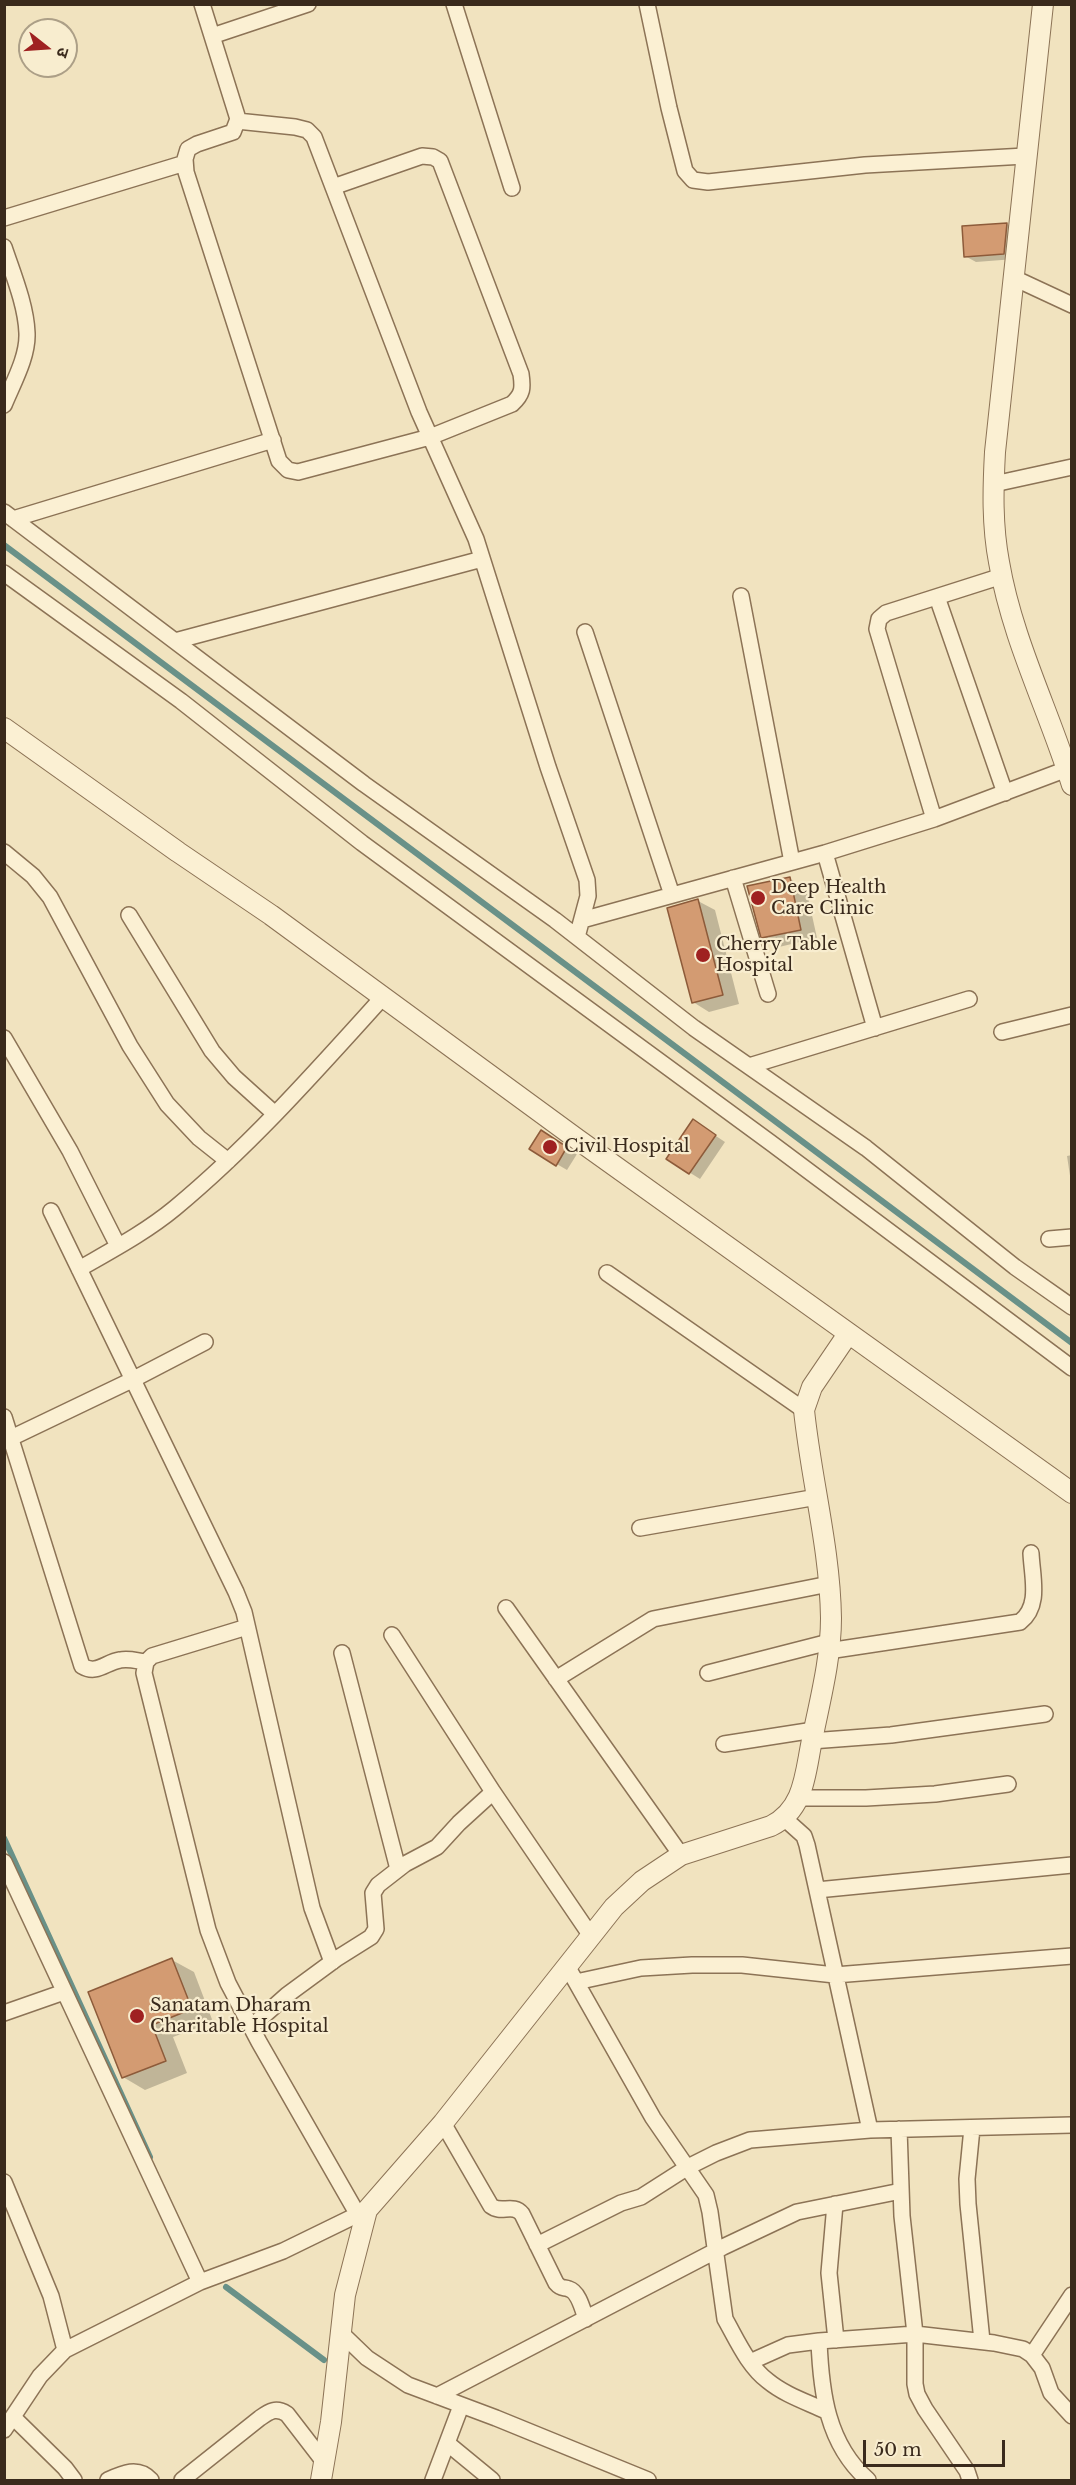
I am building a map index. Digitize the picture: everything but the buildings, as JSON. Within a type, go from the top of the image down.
[{"type":"street","points":[[202,4],[237,111],[237,121],[233,132],[188,149],[186,172],[279,461],[288,470],[298,472],[430,436],[512,404],[519,397],[523,388],[513,354],[440,161],[433,157],[422,156],[333,187]]},
{"type":"street","points":[[212,36],[308,4]]},
{"type":"street","points":[[454,4],[512,188]]},
{"type":"street","points":[[647,4],[671,119],[685,171],[693,180],[708,182],[865,165],[1025,156]]},
{"type":"street","points":[[582,920],[825,853],[934,819],[1005,793],[1069,777],[1065,743],[1022,643],[1002,576],[993,509],[995,452],[1043,4]]},
{"type":"street","points":[[237,121],[307,130],[314,137],[430,436],[476,539],[548,767],[587,880],[588,896],[577,937]]},
{"type":"street","points":[[4,218],[185,163]]},
{"type":"street","points":[[4,247],[22,307],[27,334],[22,359],[4,405]]},
{"type":"street","points":[[1014,278],[1071,305]]},
{"type":"street","points":[[9,515],[273,440]]},
{"type":"street","points":[[994,484],[1071,467]]},
{"type":"street","points":[[9,515],[364,784],[577,937],[694,1028],[866,1148],[1015,1267],[1071,1307]]},
{"type":"street","points":[[175,641],[482,559]]},
{"type":"street","points":[[4,573],[181,701],[362,843],[771,1143],[1071,1368]]},
{"type":"street","points":[[934,819],[877,629],[879,619],[886,613],[1002,576]]},
{"type":"street","points":[[741,596],[792,862]]},
{"type":"street","points":[[937,597],[1005,793]]},
{"type":"street","points":[[585,632],[672,895]]},
{"type":"street","points":[[4,728],[169,846],[271,915],[586,1146],[794,1292],[848,1334],[1069,1486]]},
{"type":"street","points":[[4,852],[33,876],[50,897],[130,1046],[167,1104],[199,1138],[228,1161]]},
{"type":"street","points":[[825,853],[874,1028]]},
{"type":"street","points":[[733,878],[768,994]]},
{"type":"street","points":[[129,915],[212,1051],[234,1077],[275,1114]]},
{"type":"street","points":[[79,1269],[174,1209],[228,1161],[275,1114],[383,997]]},
{"type":"street","points":[[750,1066],[969,999]]},
{"type":"street","points":[[1002,1032],[1071,1015]]},
{"type":"street","points":[[4,1038],[70,1151],[118,1246]]},
{"type":"street","points":[[51,1211],[236,1592],[247,1627],[312,1908],[332,1962]]},
{"type":"street","points":[[1049,1239],[1071,1237]]},
{"type":"street","points":[[607,1273],[804,1410]]},
{"type":"street","points":[[74,2481],[65,2468],[9,2424],[40,2376],[66,2350],[200,2282],[283,2252],[363,2212],[572,1974],[591,1936],[614,1907],[642,1881],[681,1855],[785,1819],[798,1798],[805,1777],[829,1646],[830,1584],[804,1410],[812,1387],[848,1334]]},
{"type":"street","points":[[11,1438],[205,1342]]},
{"type":"street","points":[[4,1417],[82,1666],[95,1670],[117,1660],[129,1659],[146,1662]]},
{"type":"street","points":[[640,1528],[817,1497]]},
{"type":"street","points":[[708,1672],[829,1646],[1020,1623],[1029,1616],[1033,1607],[1031,1553]]},
{"type":"street","points":[[556,1679],[653,1619],[830,1584]]},
{"type":"street","points":[[506,1608],[681,1855]]},
{"type":"street","points":[[247,1627],[152,1656],[146,1662],[144,1673],[208,1930],[228,1983],[251,2026],[363,2212],[345,2295],[332,2422],[323,2471]]},
{"type":"street","points":[[392,1635],[493,1792],[591,1936]]},
{"type":"street","points":[[342,1653],[398,1869]]},
{"type":"street","points":[[724,1744],[813,1736],[891,1736],[1045,1714]]},
{"type":"street","points":[[798,1798],[866,1798],[935,1794],[1008,1784]]},
{"type":"street","points":[[251,2026],[287,1995],[332,1962],[371,1938],[376,1929],[373,1893],[378,1885],[398,1869],[437,1847],[493,1792]]},
{"type":"street","points":[[785,1819],[804,1836],[870,2130]]},
{"type":"street","points":[[4,1862],[9,1882],[64,1992],[200,2282]]},
{"type":"street","points":[[817,1890],[1071,1865]]},
{"type":"street","points":[[572,1974],[692,1965],[742,1965],[835,1975],[1071,1956]]},
{"type":"street","points":[[572,1974],[653,2118],[706,2195],[725,2319],[750,2362],[766,2380],[786,2393],[826,2411]]},
{"type":"street","points":[[4,2013],[64,1992]]},
{"type":"street","points":[[443,2123],[491,2206],[499,2210],[509,2208],[519,2211],[556,2283],[560,2288],[568,2288],[576,2294],[586,2319]]},
{"type":"street","points":[[537,2245],[621,2203],[641,2197],[688,2167],[750,2140],[870,2130],[1071,2125]]},
{"type":"street","points":[[972,2128],[967,2179],[968,2204],[982,2341]]},
{"type":"street","points":[[899,2129],[901,2191],[915,2334],[914,2369],[917,2394],[968,2471],[970,2481]]},
{"type":"street","points":[[4,2182],[51,2296],[66,2350]]},
{"type":"street","points":[[437,2396],[716,2250],[797,2212],[901,2191]]},
{"type":"street","points":[[835,2204],[829,2272],[836,2340]]},
{"type":"street","points":[[1032,2355],[1071,2295]]},
{"type":"street","points":[[341,2333],[384,2372],[408,2385],[496,2418],[648,2481]]},
{"type":"street","points":[[750,2362],[788,2345],[819,2341],[915,2334],[982,2341],[1023,2349],[1032,2355],[1042,2367],[1051,2393],[1071,2416]]},
{"type":"street","points":[[819,2341],[821,2384],[826,2411],[834,2433],[868,2481]]},
{"type":"street","points":[[433,2481],[461,2406]]},
{"type":"street","points":[[182,2481],[260,2418],[274,2410],[287,2414],[323,2471]]},
{"type":"street","points":[[447,2443],[492,2481]]},
{"type":"street","points":[[108,2481],[132,2471],[140,2472],[151,2481]]},
{"type":"waterway","points":[[4,545],[1072,1343]]},
{"type":"waterway","points":[[4,1838],[150,2157]]},
{"type":"waterway","points":[[226,2287],[324,2360]]},
{"type":"place","name":"Deep Health Care Clinic","points":[[758,898]]},
{"type":"place","name":"Cherry Table Hospital","points":[[703,955]]},
{"type":"place","name":"Civil Hospital","points":[[550,1147]]},
{"type":"place","name":"Sanatam Dharam Charitable Hospital","points":[[137,2016]]}]
